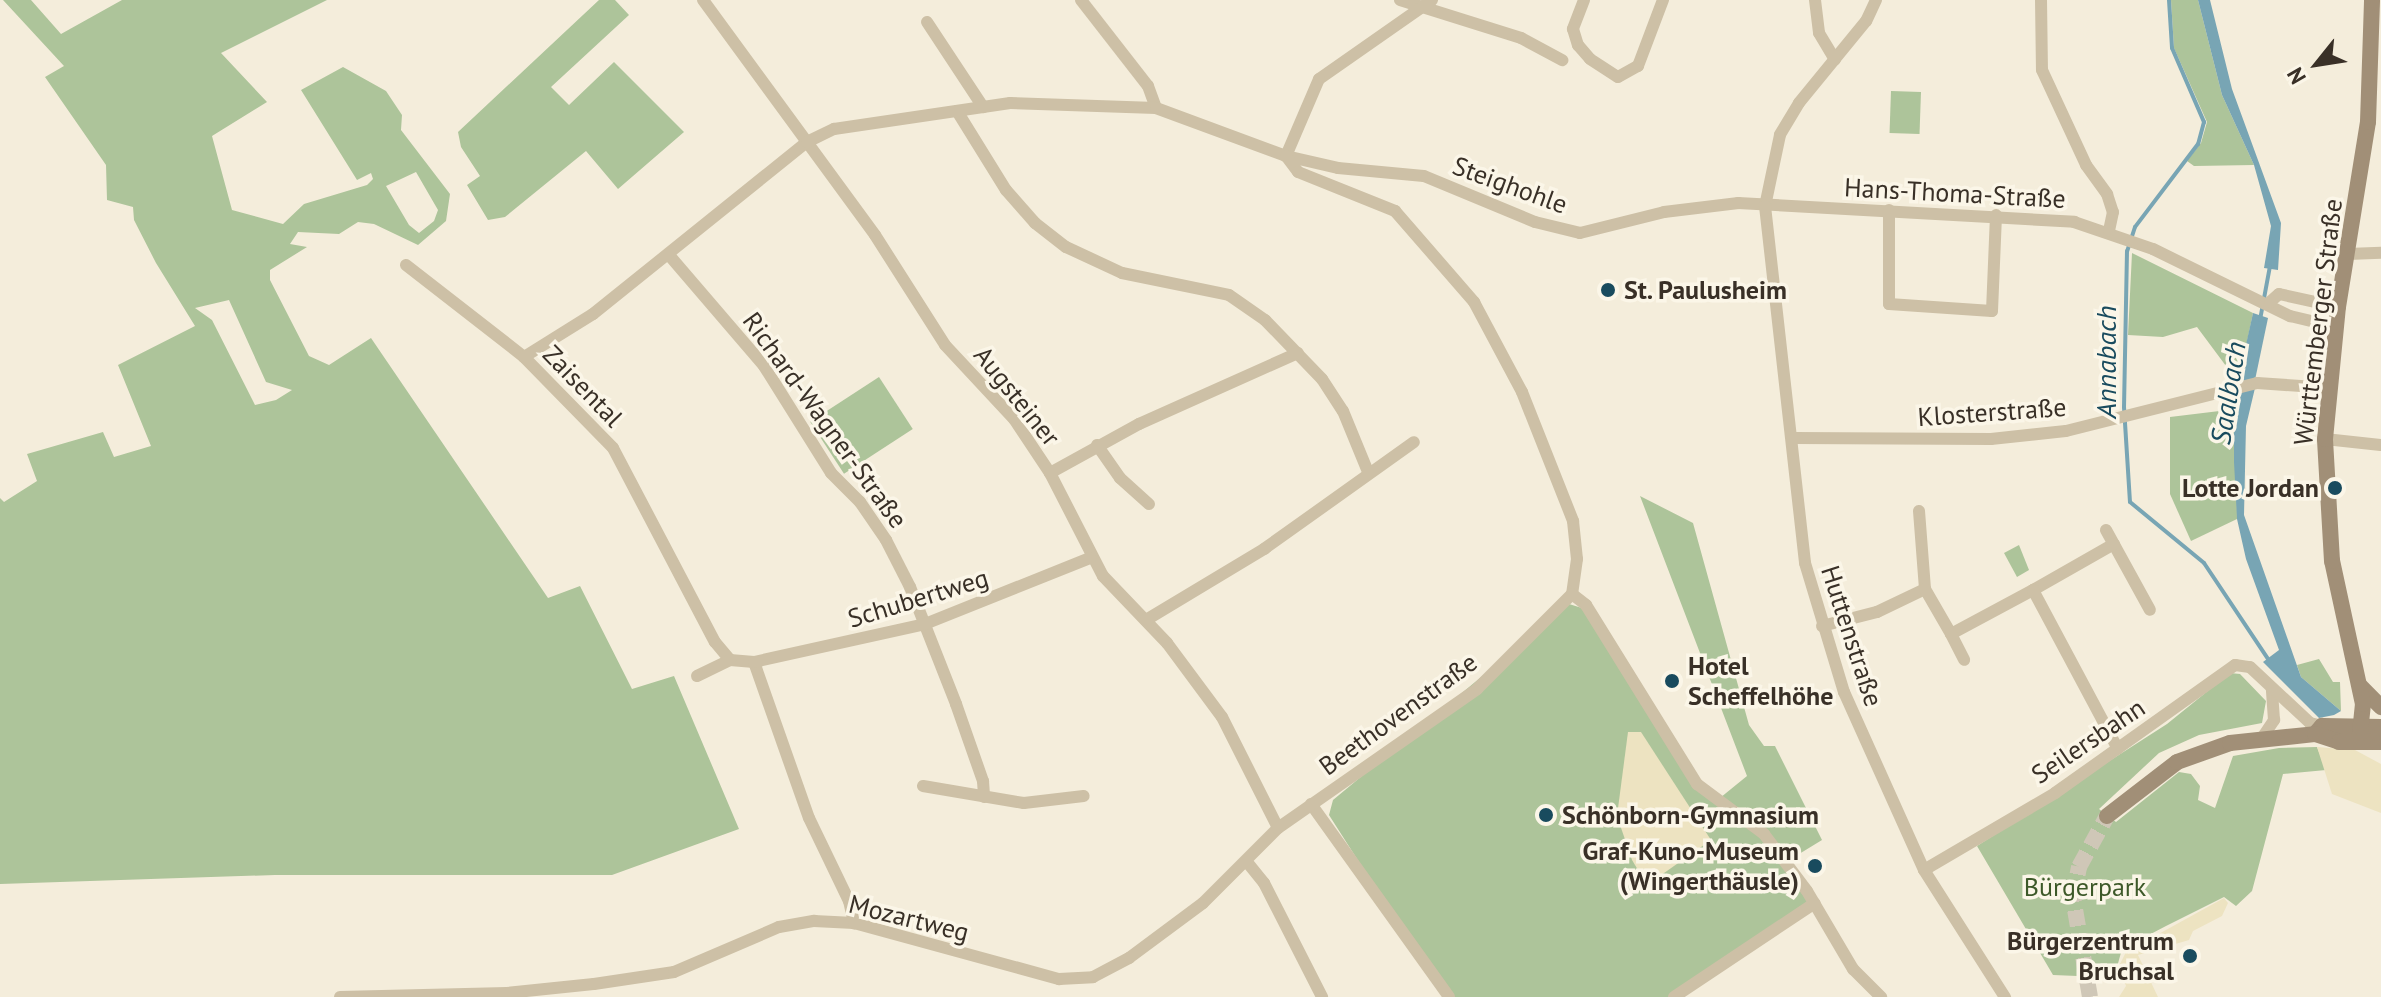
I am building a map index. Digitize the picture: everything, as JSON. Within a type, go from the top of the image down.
[{"type":"main road","name":"Württemberger Straße","points":[[2365,735],[2359,685],[2332,561],[2325,439],[2338,307],[2374,123],[2372,0]]},
{"type":"main road","points":[[2359,685],[2381,707]]},
{"type":"main road","points":[[2107,816],[2177,762],[2262,738],[2321,729],[2365,735]]},
{"type":"street","name":"Augsteiner","points":[[703,0],[875,235],[945,345],[1006,411],[1050,473],[1090,558],[1146,620],[1222,717],[1278,828]]},
{"type":"street","points":[[1081,0],[1143,78],[1156,108]]},
{"type":"street","points":[[1400,0],[1521,38],[1562,60]]},
{"type":"street","points":[[1286,156],[1319,79],[1432,0]]},
{"type":"street","points":[[1584,0],[1573,29],[1578,45],[1618,77],[1638,66],[1663,0]]},
{"type":"street","points":[[1815,0],[1819,33],[1835,60]]},
{"type":"street","name":"Huttenstraße","points":[[1876,0],[1780,135],[1765,206],[1795,438],[1805,563],[1844,692],[1924,870],[2005,997]]},
{"type":"street","points":[[2041,0],[2042,70],[2086,165],[2107,194],[2113,212],[2109,231]]},
{"type":"street","points":[[927,22],[983,107]]},
{"type":"street","points":[[524,357],[669,255],[807,142],[847,125],[1042,102],[1156,108],[1286,156],[1298,172],[1395,211],[1474,302],[1522,392],[1573,521],[1577,559],[1572,594],[1586,605],[1697,784],[1764,834],[1815,903],[1853,969],[1881,997]]},
{"type":"street","points":[[957,111],[1006,190],[1050,236],[1103,267],[1229,295],[1298,353],[1343,411],[1368,472]]},
{"type":"street","name":"Steighohle","points":[[1286,156],[1338,168],[1424,176],[1535,222],[1580,233],[1706,205],[1765,206]]},
{"type":"street","name":"Hans-Thoma-Straße","points":[[1765,206],[2047,218],[2109,231],[2250,296],[2270,302],[2290,316],[2336,327]]},
{"type":"street","points":[[1889,210],[1889,304],[1992,311],[1996,215]]},
{"type":"street","points":[[2348,254],[2381,253]]},
{"type":"street","name":"Richard-Wagner-Straße","points":[[669,255],[764,366],[831,473],[860,502],[886,540],[925,624],[983,781],[984,797]]},
{"type":"street","name":"Zaisental","points":[[406,265],[524,357],[613,448],[715,642],[730,660]]},
{"type":"street","name":"Hans-Thoma-Straße","points":[[2270,302],[2279,294],[2338,307]]},
{"type":"street","points":[[1050,473],[1097,445],[1298,353]]},
{"type":"street","name":"Klosterstraße","points":[[1795,438],[1991,439],[2122,418],[2257,383],[2331,388]]},
{"type":"street","points":[[2325,439],[2381,445]]},
{"type":"street","points":[[1146,620],[1264,549],[1414,442]]},
{"type":"street","points":[[1097,445],[1120,478],[1149,504]]},
{"type":"street","points":[[1919,511],[1925,589],[1964,660]]},
{"type":"street","points":[[2106,530],[2150,610]]},
{"type":"street","points":[[1951,634],[2114,544]]},
{"type":"street","name":"Schubertweg","points":[[754,662],[925,624],[1090,558]]},
{"type":"street","points":[[1822,626],[1877,612],[1925,589]]},
{"type":"street","points":[[2033,590],[2118,749]]},
{"type":"street","name":"Beethovenstraße","points":[[1278,828],[1477,689],[1572,594]]},
{"type":"street","points":[[697,676],[730,660],[754,662],[809,818],[849,901],[854,923]]},
{"type":"street","name":"Seilersbahn","points":[[1924,870],[2118,749],[2235,665],[2250,667],[2310,723],[2321,729]]},
{"type":"street","points":[[2262,738],[2274,720],[2271,686]]},
{"type":"street","points":[[923,786],[1024,803],[1084,796]]},
{"type":"street","points":[[1311,804],[1449,997]]},
{"type":"street","name":"Mozartweg","points":[[340,997],[583,986],[674,972],[779,927],[854,923],[1059,979],[1093,977],[1160,935],[1247,862],[1278,828]]},
{"type":"street","points":[[1247,862],[1264,883],[1322,997]]},
{"type":"street","points":[[1674,997],[1815,903]]},
{"type":"green space","points":[[3,0],[31,0],[61,34],[122,0],[327,0],[221,53],[267,102],[212,136],[232,210],[283,224],[304,204],[367,185],[373,179],[371,173],[357,180],[301,90],[343,67],[386,91],[402,115],[401,130],[450,194],[446,221],[418,245],[374,224],[358,222],[339,234],[298,232],[290,244],[307,247],[270,270],[270,280],[309,356],[329,365],[371,338],[548,598],[580,586],[632,689],[674,676],[739,829],[612,875],[275,875],[0,884],[0,498],[4,502],[37,481],[27,454],[103,432],[114,457],[151,446],[118,365],[195,326],[156,263],[134,220],[133,207],[107,200],[106,165],[45,77],[64,66]],"holes":[[[416,172],[438,210],[434,221],[419,233],[409,225],[386,186]],[[229,300],[266,382],[292,390],[276,400],[255,405],[212,320],[195,308]]]},
{"type":"green space","points":[[599,0],[615,0],[629,15],[551,87],[569,105],[614,62],[684,132],[618,189],[586,151],[505,217],[488,220],[467,185],[480,176],[461,147],[458,132]]},
{"type":"green space","points":[[2171,0],[2198,0],[2222,95],[2254,165],[2194,166],[2187,161],[2201,143],[2207,122],[2174,48]]},
{"type":"green space","points":[[1891,91],[1921,92],[1920,134],[1890,133]]},
{"type":"green space","points":[[2132,253],[2253,313],[2242,365],[2226,366],[2197,327],[2163,337],[2128,335]]},
{"type":"green space","points":[[879,377],[913,429],[844,474],[810,422]]},
{"type":"green space","points":[[2236,409],[2237,519],[2191,541],[2170,494],[2170,417]]},
{"type":"green space","points":[[1640,496],[1693,523],[1749,725],[1764,746],[1775,746],[1822,840],[1786,862],[1809,901],[1669,997],[1445,997],[1329,815],[1333,800],[1569,604],[1585,609],[1715,802],[1747,776]]},
{"type":"green space","points":[[2019,545],[2029,570],[2017,577],[2004,553]]},
{"type":"green space","points":[[2319,659],[2333,682],[2340,682],[2341,711],[2301,677],[2297,665]]},
{"type":"green space","name":"Bürgerpark","points":[[2230,673],[2240,674],[2266,701],[2262,723],[2199,735],[2159,753],[2099,809],[2116,822],[2179,772],[2191,774],[2200,786],[2198,800],[2215,808],[2233,756],[2279,748],[2317,747],[2326,770],[2283,774],[2252,891],[2236,906],[2224,897],[2122,949],[2117,967],[2102,977],[2053,975],[1977,846],[2167,724]]},
{"type":"shaded area","name":"Schönborn-Gymnasium","points":[[1628,732],[1641,732],[1711,840],[1647,885],[1632,860],[1617,816]]},
{"type":"shaded area","points":[[2317,747],[2355,750],[2381,764],[2381,813],[2332,794]]},
{"type":"shaded area","points":[[2224,898],[2228,903],[2222,916],[2193,931],[2189,940],[2138,955],[2158,997],[2119,997],[2126,986],[2119,966],[2126,952]]},
{"type":"water","points":[[2198,0],[2210,0],[2232,89],[2281,223],[2278,270],[2264,268],[2271,226],[2254,165],[2222,95]]},
{"type":"water","points":[[2253,313],[2268,318],[2255,380],[2237,385]]},
{"type":"water","points":[[2255,388],[2246,426],[2244,515],[2301,677],[2341,711],[2334,715],[2319,718],[2263,662],[2279,650],[2246,559],[2237,519],[2234,462],[2234,395]]},
{"type":"waterway","name":"Annabach","points":[[2169,0],[2172,48],[2204,122],[2198,144],[2135,227],[2127,251],[2124,407],[2130,502],[2204,563],[2268,659]]},
{"type":"waterway","name":"Saalbach","points":[[2260,320],[2270,266]]},
{"type":"tunnel","points":[[2090,997],[2073,898],[2079,867],[2107,816]]},
{"type":"place","name":"St. Paulusheim","points":[[1608,290]]},
{"type":"place","name":"Lotte Jordan","points":[[2335,488]]},
{"type":"place","name":"Hotel Scheffelhöhe","points":[[1672,681]]},
{"type":"place","name":"Schönborn-Gymnasium","points":[[1546,815]]},
{"type":"place","name":"Graf-Kuno-Museum (Wingerthäusle)","points":[[1815,866]]},
{"type":"place","name":"Bürgerzentrum Bruchsal","points":[[2190,956]]}]
